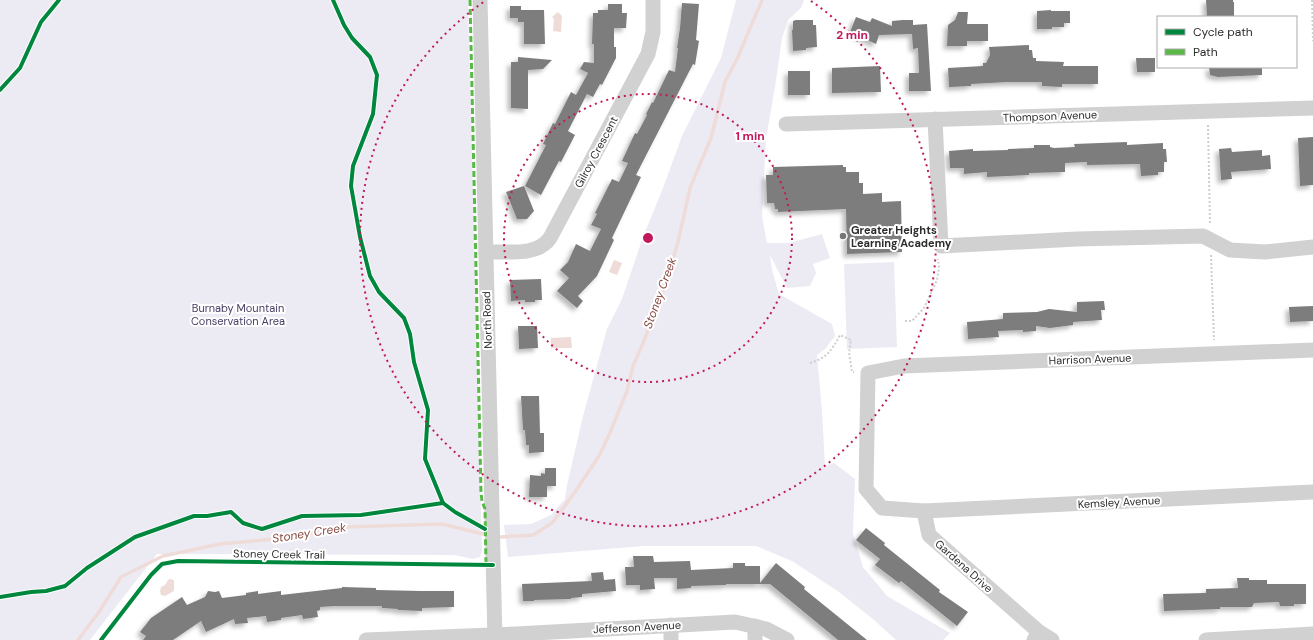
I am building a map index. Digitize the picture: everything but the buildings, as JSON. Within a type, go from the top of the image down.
[{"type":"street","name":"North Road","points":[[480,0],[493,497],[495,637]]},
{"type":"street","name":"Gilroy Crescent","points":[[486,252],[528,251],[541,247],[546,244],[550,238],[648,54],[653,32],[653,0]]},
{"type":"street","name":"Thompson Avenue","points":[[786,124],[1313,108]]},
{"type":"street","points":[[935,119],[941,246],[1126,237],[1203,236],[1230,250],[1265,252],[1313,247]]},
{"type":"street","name":"Harrison Avenue","points":[[868,373],[904,366],[1313,350]]},
{"type":"street","points":[[868,373],[866,489],[882,508],[924,511]]},
{"type":"street","name":"Kemsley Avenue","points":[[924,511],[1313,492]]},
{"type":"street","name":"Gardena Drive","points":[[924,511],[929,535],[1041,637]]},
{"type":"street","name":"Jefferson Avenue","points":[[366,640],[495,637],[735,622],[755,633],[777,634],[787,640]]},
{"type":"street","points":[[670,625],[671,640]]},
{"type":"street","points":[[1206,640],[1278,638],[1313,634]]},
{"type":"path","points":[[1312,0],[1313,41]]},
{"type":"path","points":[[1208,111],[1214,354]]},
{"type":"path","points":[[906,321],[912,321],[919,314],[924,308],[931,294],[937,280],[939,267],[938,256],[941,246]]},
{"type":"path","points":[[810,363],[819,361],[833,349],[840,335],[851,340],[849,353],[852,372],[868,373]]},
{"type":"green space","name":"Burnaby Mountain Conservation Area","points":[[0,0],[468,0],[482,551],[480,557],[473,559],[454,555],[157,554],[90,640],[0,640]]},
{"type":"green space","points":[[736,0],[804,0],[801,8],[788,20],[782,38],[766,139],[762,216],[767,243],[789,243],[822,234],[830,258],[813,264],[816,273],[810,286],[787,288],[770,255],[772,270],[779,294],[832,324],[835,336],[825,349],[817,355],[825,466],[834,463],[855,479],[853,534],[863,567],[887,596],[950,633],[943,640],[896,640],[839,592],[792,561],[756,546],[644,546],[508,557],[504,525],[531,524],[551,515],[565,499],[583,416],[607,329],[622,299],[643,237],[682,136],[721,58]]},
{"type":"green space","points":[[894,262],[897,347],[847,349],[844,264]]},
{"type":"shaded area","points":[[558,12],[562,16],[561,32],[553,31],[554,19],[552,17]]},
{"type":"shaded area","points":[[614,260],[622,263],[617,275],[609,272]]},
{"type":"shaded area","points":[[571,337],[572,348],[551,348],[551,338]]},
{"type":"shaded area","points":[[170,579],[174,580],[174,591],[165,596],[161,595],[161,587]]},
{"type":"waterway","name":"Stoney Creek","points":[[501,537],[533,535],[552,523],[599,456],[627,391],[633,366],[662,294],[678,242],[690,188],[711,138],[725,82],[737,59],[762,0]]},
{"type":"waterway","name":"Stoney Creek","points":[[78,640],[99,612],[121,577],[163,556],[220,544],[286,538],[345,527],[442,524],[483,534]]},
{"type":"marked path","points":[[470,0],[481,492],[485,509],[486,565]]},
{"type":"cycle path","points":[[0,90],[20,68],[41,22],[59,0]]},
{"type":"cycle path","points":[[333,0],[344,25],[352,38],[370,57],[377,75],[373,114],[353,166],[351,186],[360,237],[370,276],[379,292],[404,318],[410,334],[414,362],[428,410],[425,459],[443,503],[455,512],[485,529]]},
{"type":"cycle path","points":[[0,597],[46,591],[65,586],[87,568],[135,537],[194,516],[207,516],[231,512],[243,523],[262,529],[302,516],[361,515],[443,503]]},
{"type":"cycle path","name":"Stoney Creek Trail","points":[[101,640],[151,575],[162,564],[178,561],[493,565]]},
{"type":"place","name":"Greater Heights Learning Academy","points":[[843,236]]}]
